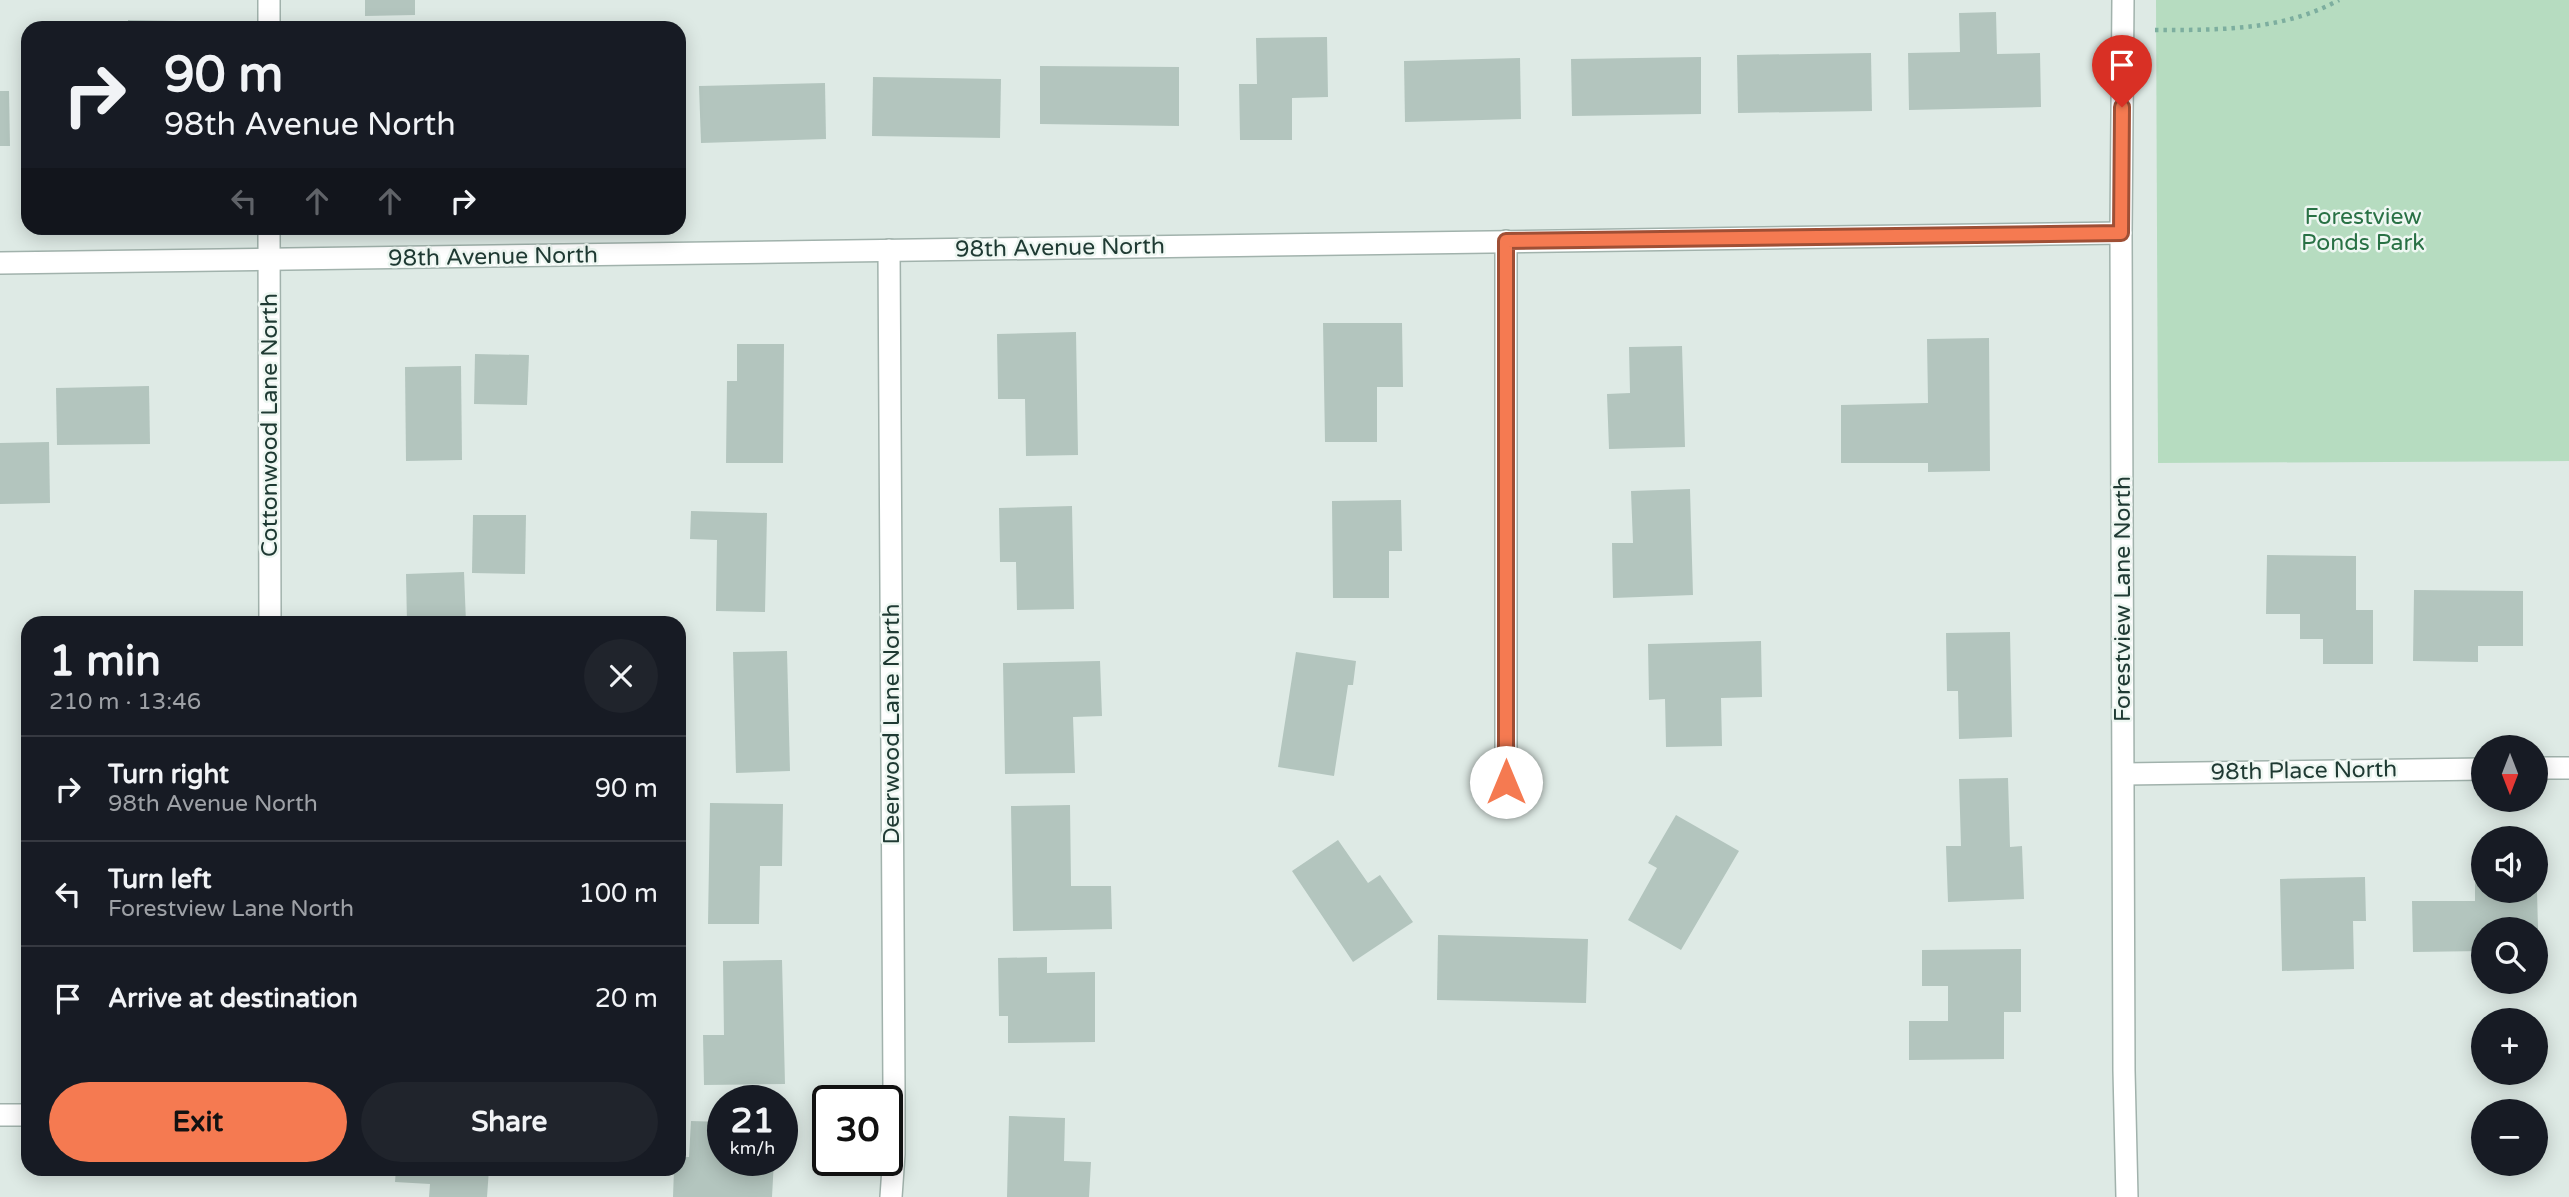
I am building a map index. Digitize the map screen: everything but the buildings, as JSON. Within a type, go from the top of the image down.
[{"type":"street","points":[[269,0],[269,21]]},
{"type":"street","name":"Forestview Lane North","points":[[2123,0],[2121,233],[2124,1071],[2127,1197]]},
{"type":"street","name":"98th Avenue North","points":[[0,263],[2121,233]]},
{"type":"street","name":"Cottonwood Lane North","points":[[269,235],[270,616]]},
{"type":"street","points":[[1506,241],[1506,782]]},
{"type":"street","name":"Deerwood Lane North","points":[[889,250],[894,1061],[891,1197]]},
{"type":"street","points":[[2548,768],[2569,768]]},
{"type":"street","name":"98th Place North","points":[[2124,774],[2471,769]]},
{"type":"street","points":[[0,1115],[21,1115]]},
{"type":"path","points":[[2123,31],[2220,29],[2258,25],[2292,20],[2339,0]]},
{"type":"green space","name":"Forestview Ponds Park","points":[[2156,0],[2569,0],[2569,461],[2158,463]]},
{"type":"route","points":[[1506,782],[1506,241],[2121,233],[2122,107]]}]
